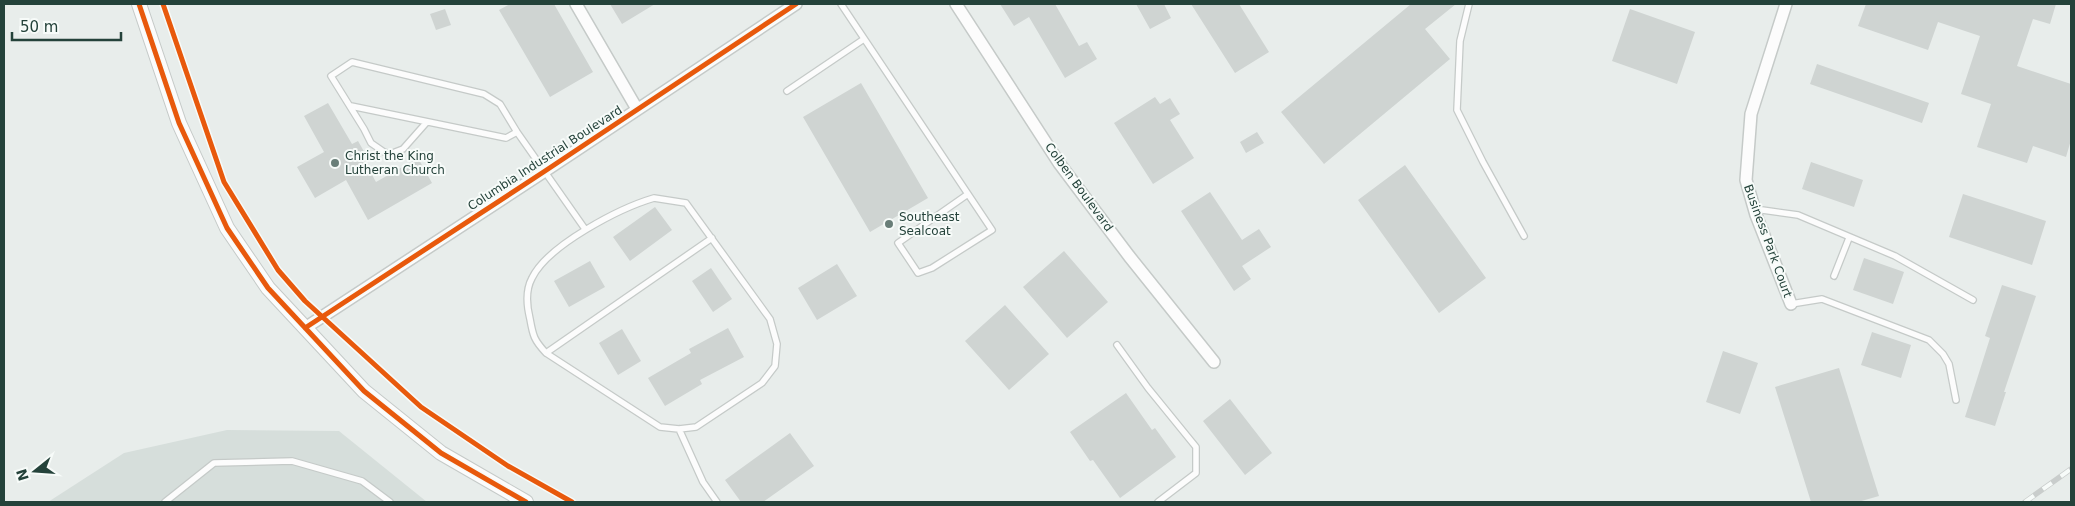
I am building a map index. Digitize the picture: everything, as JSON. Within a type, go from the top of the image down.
[{"type":"street","points":[[139,4],[179,123],[227,228],[268,288],[364,391],[441,453],[526,502]]},
{"type":"street","points":[[576,4],[637,110]]},
{"type":"street","name":"Columbia Industrial Boulevard","points":[[304,328],[796,4]]},
{"type":"street","name":"Colben Boulevard","points":[[956,4],[1059,163],[1129,256],[1214,362]]},
{"type":"street","name":"Business Park Court","points":[[1786,4],[1751,114],[1746,180],[1791,304]]},
{"type":"lane","points":[[841,4],[864,40],[968,194],[992,230],[932,268],[918,274],[898,243],[968,194]]},
{"type":"lane","points":[[1469,4],[1460,41],[1457,110],[1524,236]]},
{"type":"lane","points":[[787,91],[864,40]]},
{"type":"lane","points":[[426,123],[403,149],[390,154],[377,149],[371,143],[331,76],[352,62],[484,94],[500,104],[517,132],[585,229]]},
{"type":"lane","points":[[350,106],[506,138],[517,132]]},
{"type":"lane","points":[[654,198],[686,203],[712,238],[770,320],[777,344],[775,366],[762,383],[696,427],[679,429],[660,427],[546,353],[534,340],[526,304],[531,279],[545,261],[585,229],[635,204],[654,198]]},
{"type":"lane","points":[[1755,209],[1798,216],[1895,256],[1973,300]]},
{"type":"lane","points":[[546,353],[712,238]]},
{"type":"lane","points":[[1834,276],[1849,238]]},
{"type":"lane","points":[[1791,304],[1822,299],[1929,340],[1943,354],[1949,364],[1956,400]]},
{"type":"lane","points":[[1117,345],[1148,388],[1196,447],[1196,473],[1158,502]]},
{"type":"lane","points":[[679,429],[703,482],[716,502]]},
{"type":"lane","points":[[165,502],[214,463],[292,461],[362,481],[390,502]]},
{"type":"shaded area","points":[[227,430],[339,431],[427,502],[48,502],[124,453]]},
{"type":"building","points":[[510,4],[554,4],[593,72],[550,97],[499,10]]},
{"type":"building","points":[[610,4],[655,4],[622,24]]},
{"type":"building","points":[[1000,4],[1055,4],[1079,46],[1087,42],[1097,59],[1065,78],[1029,17],[1014,26]]},
{"type":"building","points":[[1136,4],[1164,4],[1171,18],[1150,29]]},
{"type":"building","points":[[1191,4],[1239,4],[1269,52],[1235,73]]},
{"type":"building","points":[[1411,4],[1456,4],[1425,29],[1450,59],[1324,164],[1281,112]]},
{"type":"building","points":[[1866,4],[2056,4],[2050,24],[2033,19],[2017,66],[2071,84],[2071,140],[2066,157],[2033,146],[2027,163],[1977,147],[1991,104],[1961,94],[1980,36],[1938,22],[1928,50],[1858,26]]},
{"type":"building","points":[[445,9],[451,25],[436,30],[430,14]]},
{"type":"building","points":[[1630,9],[1695,32],[1677,84],[1612,61]]},
{"type":"building","points":[[1817,64],[1929,103],[1922,123],[1810,84]]},
{"type":"building","points":[[861,83],[928,198],[870,232],[803,117]]},
{"type":"building","points":[[1155,97],[1160,104],[1170,98],[1180,114],[1170,120],[1194,158],[1153,184],[1114,123]]},
{"type":"building","name":"Christ the King Lutheran Church","points":[[328,103],[352,144],[358,141],[366,155],[362,157],[376,182],[418,158],[432,183],[368,220],[346,180],[315,198],[297,167],[324,152],[304,116]]},
{"type":"building","points":[[1257,132],[1264,143],[1246,153],[1240,142]]},
{"type":"building","points":[[1811,162],[1863,180],[1854,207],[1802,189]]},
{"type":"building","points":[[1405,165],[1486,278],[1439,313],[1358,200]]},
{"type":"building","points":[[1210,192],[1242,240],[1259,229],[1271,247],[1242,266],[1251,279],[1234,291],[1181,211]]},
{"type":"building","points":[[1963,194],[2046,221],[2032,265],[1949,237]]},
{"type":"building","points":[[655,207],[672,230],[630,261],[613,237]]},
{"type":"building","points":[[1064,251],[1108,302],[1067,338],[1023,287]]},
{"type":"building","points":[[1864,258],[1904,272],[1893,304],[1853,290]]},
{"type":"building","points":[[590,261],[605,287],[569,307],[554,281]]},
{"type":"building","points":[[837,264],[857,296],[817,320],[798,288]]},
{"type":"building","points":[[711,268],[732,299],[713,312],[692,281]]},
{"type":"building","points":[[2002,285],[2036,296],[2004,392],[2006,392],[1995,426],[1965,417],[1990,338],[1985,336]]},
{"type":"building","points":[[1005,305],[1049,354],[1009,390],[965,341]]},
{"type":"building","points":[[728,328],[744,357],[700,380],[702,384],[665,406],[648,378],[691,353],[689,349]]},
{"type":"building","points":[[622,329],[641,361],[618,375],[599,343]]},
{"type":"building","points":[[1872,332],[1911,345],[1901,378],[1861,365]]},
{"type":"building","points":[[1723,351],[1758,363],[1740,414],[1706,402]]},
{"type":"building","points":[[1839,368],[1879,496],[1858,502],[1811,502],[1775,387]]},
{"type":"building","points":[[1126,393],[1152,430],[1155,428],[1176,457],[1120,498],[1093,460],[1090,461],[1070,432]]},
{"type":"building","points":[[1230,399],[1272,453],[1245,475],[1203,421]]},
{"type":"building","points":[[790,433],[814,466],[763,502],[741,502],[725,480]]},
{"type":"railway","points":[[2025,502],[2071,469]]},
{"type":"cycle path","points":[[139,4],[179,123],[227,228],[268,288],[364,391],[441,453],[526,502]]},
{"type":"cycle path","points":[[163,4],[224,182],[278,270],[305,301],[421,407],[508,466],[572,502]]},
{"type":"cycle path","points":[[305,328],[796,4]]},
{"type":"place","name":"Christ the King Lutheran Church","points":[[335,163]]},
{"type":"place","name":"Southeast Sealcoat","points":[[889,224]]}]
